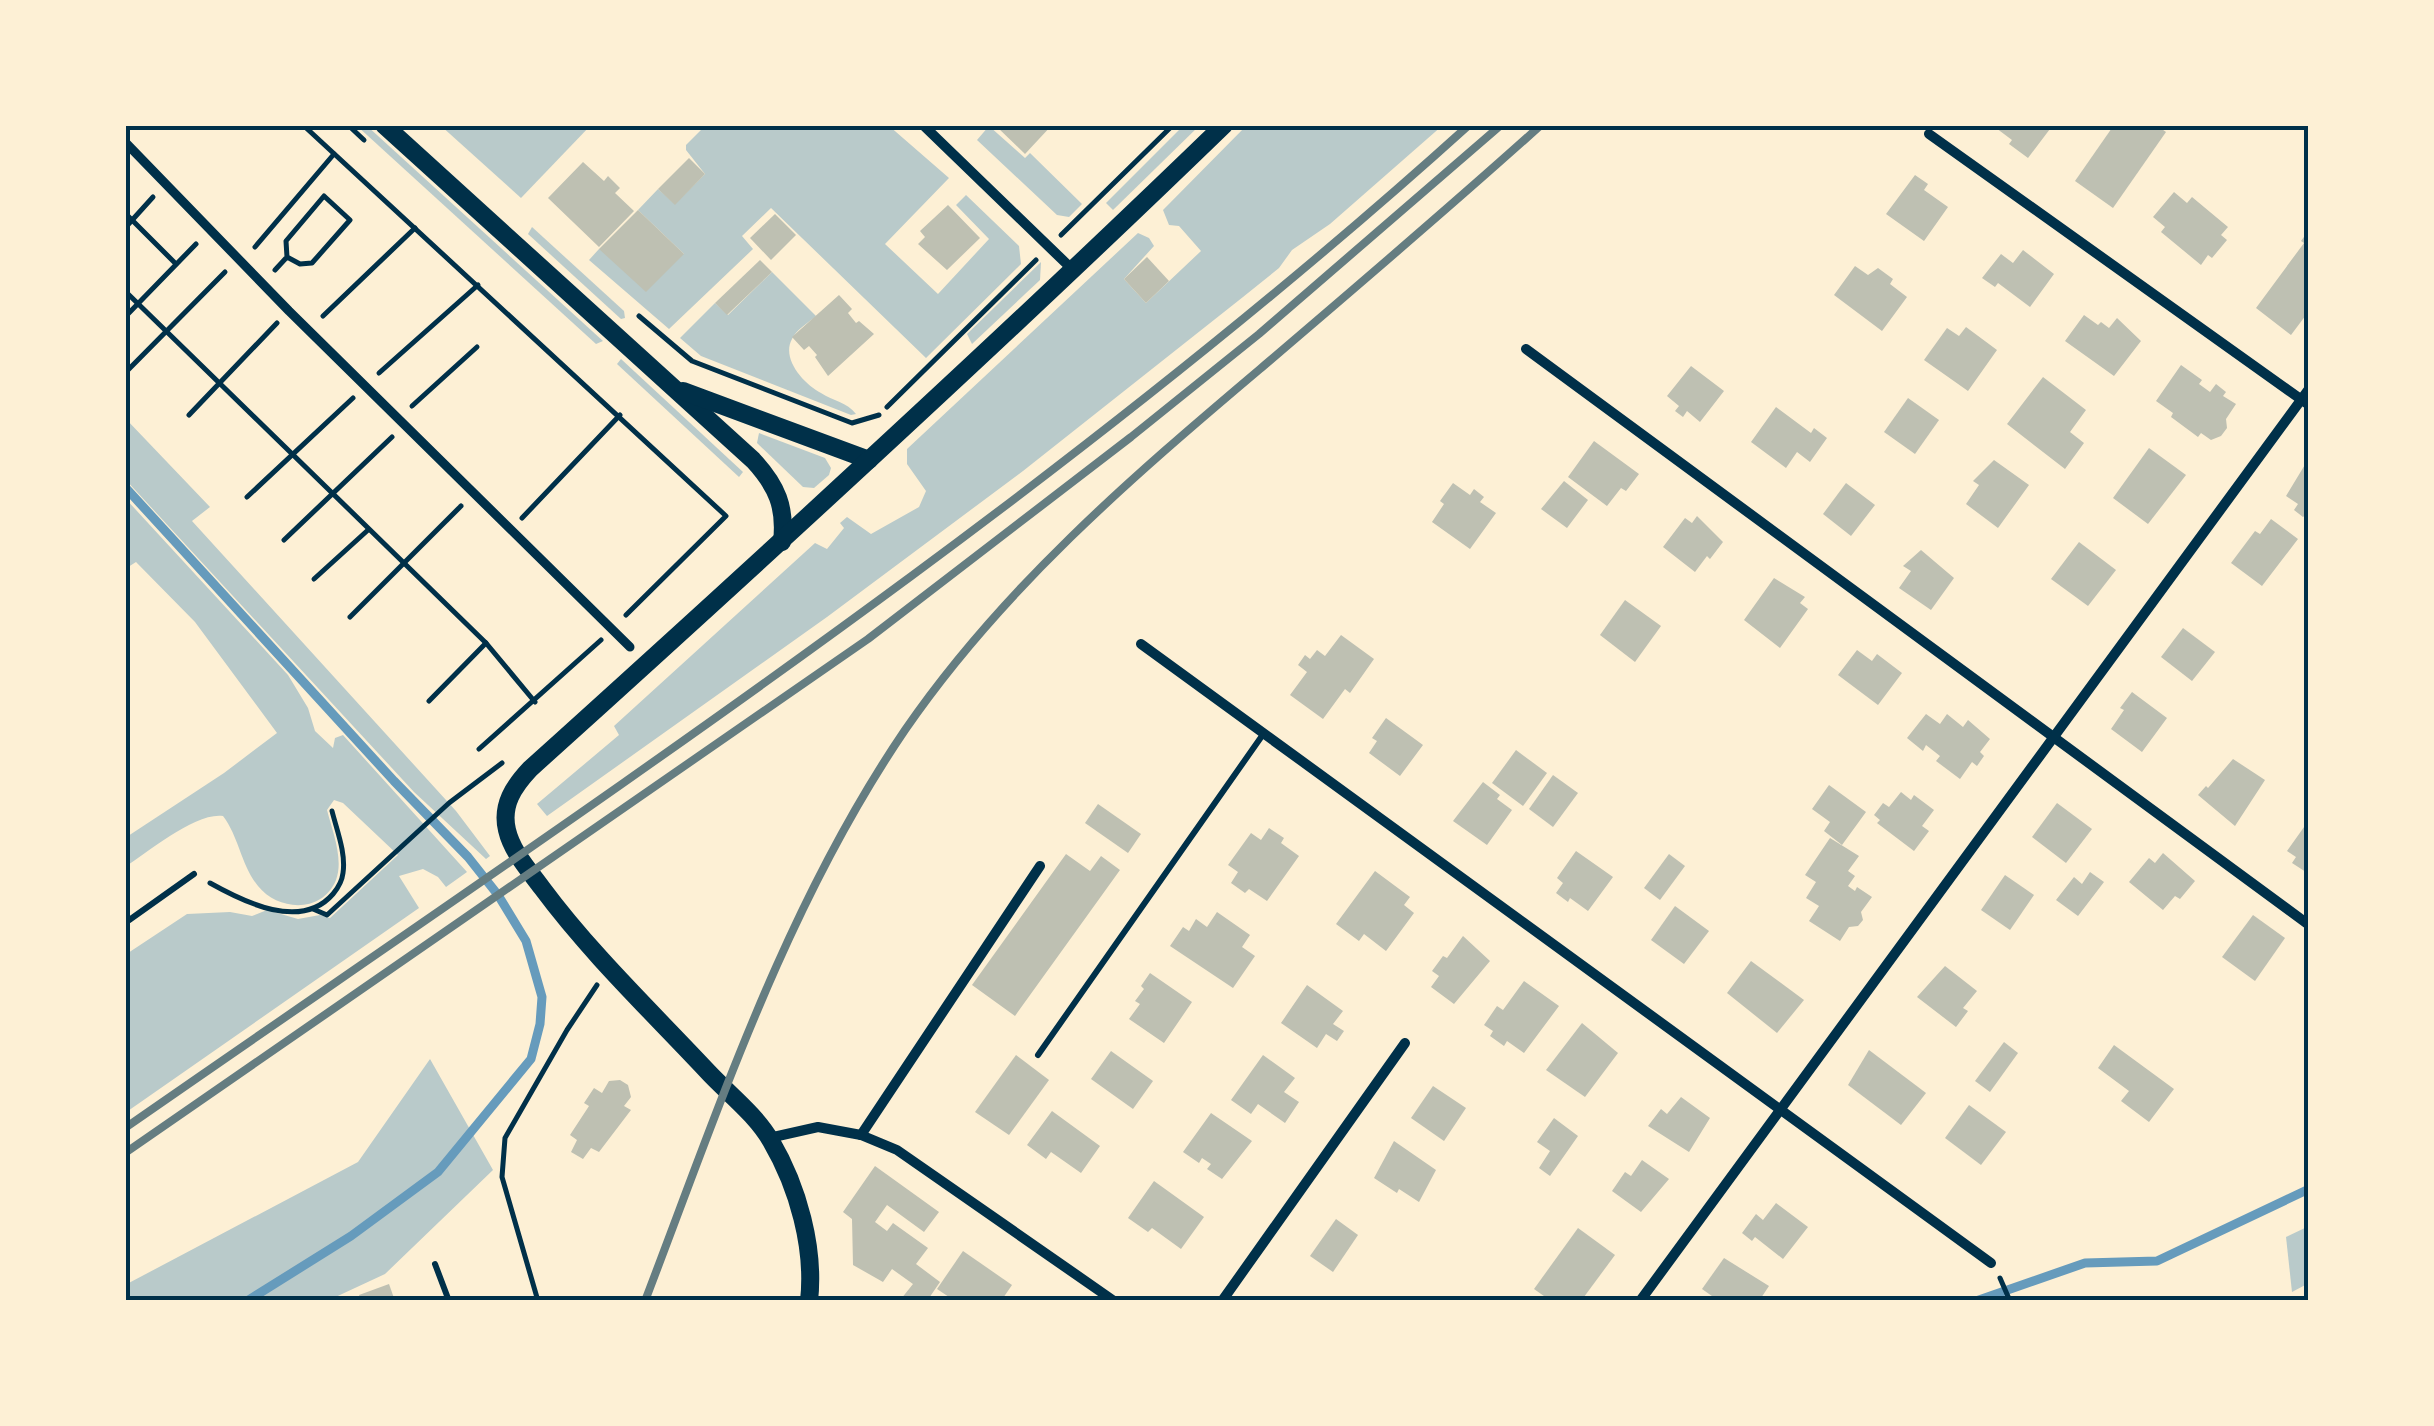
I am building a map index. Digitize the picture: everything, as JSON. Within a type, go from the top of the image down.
[{"type":"street","points":[[384,125],[767,476],[779,494],[784,519],[782,542]]},
{"type":"street","points":[[923,125],[1074,270]]},
{"type":"street","points":[[809,1301],[812,1280],[806,1236],[792,1188],[770,1138],[560,912],[513,848],[506,825],[510,793],[530,770],[1074,270],[1224,125]]},
{"type":"street","points":[[1929,134],[2305,402]]},
{"type":"street","points":[[125,142],[289,311],[630,647]]},
{"type":"street","points":[[1526,349],[2309,925]]},
{"type":"street","points":[[674,387],[869,460]]},
{"type":"street","points":[[1640,1301],[2054,736],[2305,402],[2309,389]]},
{"type":"street","points":[[1141,644],[1782,1108],[1994,1268]]},
{"type":"street","points":[[861,1135],[1040,866]]},
{"type":"street","points":[[1222,1301],[1405,1043]]},
{"type":"street","points":[[770,1138],[818,1127],[861,1135],[897,1150],[1114,1301]]},
{"type":"lane","points":[[1038,1055],[1264,732]]},
{"type":"lane","points":[[125,923],[194,874]]},
{"type":"lane","points":[[435,1264],[448,1301]]},
{"type":"path","points":[[303,125],[726,516],[612,630],[479,749]]},
{"type":"path","points":[[348,125],[374,148]]},
{"type":"path","points":[[639,316],[692,361],[852,423],[877,416],[1174,125]]},
{"type":"path","points":[[125,373],[241,260],[334,154]]},
{"type":"path","points":[[125,228],[165,184]]},
{"type":"path","points":[[263,284],[288,257],[286,241],[324,196],[350,220],[312,263],[300,264],[288,257]]},
{"type":"path","points":[[125,213],[176,264]]},
{"type":"path","points":[[310,329],[415,228]]},
{"type":"path","points":[[125,317],[210,231]]},
{"type":"path","points":[[247,498],[478,285]]},
{"type":"path","points":[[125,292],[486,643],[535,702]]},
{"type":"path","points":[[188,415],[289,311]]},
{"type":"path","points":[[284,540],[477,347]]},
{"type":"path","points":[[512,530],[620,415]]},
{"type":"path","points":[[350,618],[474,492]]},
{"type":"path","points":[[314,578],[368,530]]},
{"type":"path","points":[[429,701],[486,643]]},
{"type":"path","points":[[313,909],[328,915],[449,803],[509,757]]},
{"type":"path","points":[[194,874],[242,900],[301,913],[313,909],[340,887],[344,872],[332,812]]},
{"type":"path","points":[[538,1301],[502,1177],[505,1138],[567,1030],[610,966]]},
{"type":"path","points":[[1994,1268],[2010,1301]]},
{"type":"shaded area","points":[[356,125],[366,125],[603,341],[596,344]]},
{"type":"shaded area","points":[[440,125],[591,125],[521,198]]},
{"type":"shaded area","points":[[706,125],[888,125],[949,178],[885,244],[938,294],[989,239],[956,205],[966,195],[1019,246],[1021,264],[926,358],[771,208],[742,236],[753,249],[669,329],[589,260],[599,249],[684,254],[638,210],[658,189],[675,204],[705,174],[686,145]]},
{"type":"shaded area","points":[[1184,125],[1200,125],[1113,210],[1106,203]]},
{"type":"shaded area","points":[[1247,125],[1443,125],[1330,224],[1292,250],[1279,268],[1023,471],[827,617],[547,816],[537,804],[619,735],[614,726],[815,543],[827,549],[844,528],[840,523],[847,517],[871,534],[919,507],[926,491],[907,464],[907,449],[1138,233],[1149,238],[1154,246],[1124,279],[1146,303],[1201,251],[1179,226],[1169,225],[1163,210]]},
{"type":"shaded area","points":[[989,126],[1025,158],[1030,153],[1082,204],[1069,217],[1057,215],[977,140]]},
{"type":"shaded area","points":[[532,227],[624,311],[625,318],[621,319],[528,234]]},
{"type":"shaded area","points":[[1041,262],[1040,280],[972,344],[967,334]]},
{"type":"shaded area","points":[[772,272],[816,316],[799,330],[789,347],[796,370],[814,389],[856,414],[701,356],[680,338],[715,303],[728,315]]},
{"type":"shaded area","points":[[621,359],[743,472],[739,477],[617,364]]},
{"type":"shaded area","points":[[125,418],[210,507],[192,521],[456,811],[490,856],[486,859],[414,792],[125,479]]},
{"type":"shaded area","points":[[759,433],[825,458],[831,468],[829,475],[814,488],[803,487],[757,443]]},
{"type":"shaded area","points":[[125,498],[288,675],[308,708],[315,731],[333,748],[335,738],[343,735],[467,872],[446,887],[423,869],[399,876],[419,908],[125,1113],[125,955],[187,914],[230,912],[252,916],[267,910],[298,919],[320,915],[330,918],[398,855],[343,803],[334,800],[327,810],[338,872],[329,891],[310,903],[288,904],[258,886],[223,816],[186,826],[125,867],[125,838],[277,733],[195,622],[136,562],[125,569]]},
{"type":"shaded area","points":[[430,1059],[493,1170],[385,1274],[327,1301],[125,1301],[125,1285],[358,1162]]},
{"type":"shaded area","points":[[2309,1226],[2309,1283],[2292,1292],[2286,1237]]},
{"type":"building","points":[[995,125],[1052,125],[1025,154]]},
{"type":"building","points":[[1992,125],[2053,125],[2028,158]]},
{"type":"building","points":[[2114,125],[2156,125],[2166,132],[2113,208],[2075,181]]},
{"type":"building","points":[[689,158],[705,174],[675,205],[658,189]]},
{"type":"building","points":[[583,162],[604,181],[608,176],[620,188],[615,193],[634,211],[599,247],[548,198]]},
{"type":"building","points":[[1915,175],[1928,184],[1924,190],[1948,207],[1924,241],[1886,214]]},
{"type":"building","points":[[2174,192],[2187,203],[2192,197],[2228,227],[2221,235],[2227,240],[2201,265],[2161,232],[2165,227],[2153,217]]},
{"type":"building","points":[[948,205],[980,238],[947,270],[918,244],[925,237],[920,231]]},
{"type":"building","points":[[638,210],[684,254],[646,292],[599,249]]},
{"type":"building","points":[[775,214],[796,235],[771,260],[750,238]]},
{"type":"building","points":[[2309,230],[2309,311],[2291,335],[2256,308],[2304,243],[2301,241]]},
{"type":"building","points":[[2023,250],[2054,274],[2030,307],[1998,283],[1995,287],[1982,278],[2001,254],[2013,263]]},
{"type":"building","points":[[1147,257],[1169,281],[1146,303],[1124,279]]},
{"type":"building","points":[[760,260],[772,272],[727,315],[715,303]]},
{"type":"building","points":[[1855,266],[1868,275],[1878,268],[1907,297],[1882,331],[1834,295]]},
{"type":"building","points":[[839,295],[852,309],[848,313],[856,323],[859,321],[874,334],[828,376],[809,346],[804,350],[792,337]]},
{"type":"building","points":[[2084,315],[2109,328],[2117,318],[2141,341],[2114,376],[2065,341]]},
{"type":"building","points":[[1966,327],[1997,350],[1968,391],[1924,360],[1947,328],[1959,336]]},
{"type":"building","points":[[2181,365],[2202,380],[2199,384],[2210,392],[2216,384],[2226,392],[2223,396],[2236,404],[2221,436],[2211,440],[2201,433],[2198,437],[2156,401]]},
{"type":"building","points":[[1691,366],[1724,391],[1700,422],[1687,411],[1683,417],[1675,411],[1679,406],[1667,396]]},
{"type":"building","points":[[2043,377],[2086,410],[2070,432],[2084,443],[2065,469],[2007,424]]},
{"type":"building","points":[[1908,398],[1939,420],[1915,454],[1884,432]]},
{"type":"building","points":[[1776,407],[1811,433],[1814,428],[1827,438],[1810,462],[1797,452],[1786,468],[1751,442]]},
{"type":"building","points":[[1594,441],[1639,474],[1607,506],[1568,477]]},
{"type":"building","points":[[2149,448],[2186,475],[2148,524],[2113,498]]},
{"type":"building","points":[[1994,460],[2029,485],[1998,528],[1966,504],[1979,485],[1973,481]]},
{"type":"building","points":[[2306,463],[2309,512],[2303,517],[2294,510],[2298,504],[2286,496]]},
{"type":"building","points":[[1564,481],[1588,500],[1567,528],[1541,509]]},
{"type":"building","points":[[1453,483],[1470,495],[1474,489],[1484,497],[1480,502],[1496,513],[1470,549],[1432,522]]},
{"type":"building","points":[[1846,483],[1875,505],[1851,536],[1823,514]]},
{"type":"building","points":[[1697,516],[1723,542],[1695,572],[1663,547],[1685,518],[1692,523]]},
{"type":"building","points":[[2271,519],[2298,539],[2262,586],[2231,563],[2255,531],[2260,534]]},
{"type":"building","points":[[2079,542],[2116,570],[2088,606],[2051,579]]},
{"type":"building","points":[[1921,550],[1954,578],[1931,610],[1899,588],[1911,571],[1903,566]]},
{"type":"building","points":[[1774,578],[1805,597],[1800,603],[1808,609],[1780,648],[1744,620]]},
{"type":"building","points":[[1625,600],[1661,626],[1635,662],[1600,635]]},
{"type":"building","points":[[2183,628],[2215,652],[2192,681],[2161,657]]},
{"type":"building","points":[[1341,635],[1374,659],[1350,693],[1345,689],[1323,719],[1290,695],[1307,672],[1298,665],[1305,655],[1310,659],[1317,650],[1325,656]]},
{"type":"building","points":[[1857,650],[1872,661],[1877,654],[1902,673],[1878,705],[1838,675]]},
{"type":"building","points":[[2132,692],[2167,718],[2142,752],[2111,729]]},
{"type":"building","points":[[1926,714],[1940,724],[1947,714],[1963,727],[1968,720],[1990,739],[1980,752],[1984,756],[1977,766],[1972,762],[1960,779],[1936,761],[1940,756],[1926,745],[1923,751],[1907,738]]},
{"type":"building","points":[[1386,718],[1423,745],[1400,776],[1369,753],[1377,741],[1372,738]]},
{"type":"building","points":[[1516,750],[1547,773],[1523,806],[1492,783]]},
{"type":"building","points":[[2233,759],[2265,780],[2235,826],[2198,795]]},
{"type":"building","points":[[1553,775],[1578,793],[1553,827],[1529,809]]},
{"type":"building","points":[[1483,782],[1512,810],[1487,845],[1453,821]]},
{"type":"building","points":[[1829,785],[1866,812],[1842,845],[1824,831],[1830,822],[1812,809]]},
{"type":"building","points":[[1901,792],[1911,800],[1914,795],[1934,810],[1922,826],[1929,831],[1914,851],[1877,823],[1880,820],[1874,815],[1883,803],[1889,807]]},
{"type":"building","points":[[2057,803],[2092,829],[2066,863],[2032,837]]},
{"type":"building","points":[[1098,804],[1141,834],[1128,853],[1085,823]]},
{"type":"building","points":[[2309,820],[2309,874],[2292,863],[2296,857],[2287,851]]},
{"type":"building","points":[[1269,828],[1299,856],[1267,901],[1231,883],[1238,872],[1228,865],[1251,833],[1261,840]]},
{"type":"building","points":[[1830,838],[1859,856],[1848,871],[1855,876],[1848,886],[1872,897],[1861,912],[1863,920],[1858,926],[1849,927],[1840,941],[1809,921],[1819,906],[1806,898],[1816,882],[1805,875]]},
{"type":"building","points":[[1576,851],[1613,877],[1588,911],[1556,893],[1563,883],[1557,878]]},
{"type":"building","points":[[2163,853],[2195,881],[2180,899],[2175,896],[2163,910],[2129,882],[2149,858],[2155,863]]},
{"type":"building","points":[[1066,854],[1090,871],[1101,856],[1120,870],[1015,1016],[972,985]]},
{"type":"building","points":[[1669,854],[1685,866],[1660,900],[1644,888]]},
{"type":"building","points":[[1375,871],[1410,897],[1404,905],[1414,913],[1386,951],[1364,934],[1359,941],[1336,924]]},
{"type":"building","points":[[2090,872],[2104,882],[2078,916],[2056,900],[2074,877],[2082,884]]},
{"type":"building","points":[[2005,875],[2034,895],[2010,930],[1981,910]]},
{"type":"building","points":[[1675,906],[1709,931],[1684,964],[1651,940]]},
{"type":"building","points":[[1217,912],[1250,935],[1242,947],[1255,956],[1233,988],[1170,946],[1183,927],[1189,931],[1196,919],[1207,927]]},
{"type":"building","points":[[2253,915],[2285,938],[2255,981],[2222,957]]},
{"type":"building","points":[[1463,936],[1490,961],[1454,1004],[1431,987],[1439,976],[1432,971]]},
{"type":"building","points":[[1751,961],[1804,1000],[1777,1033],[1727,993]]},
{"type":"building","points":[[1945,966],[1977,991],[1963,1008],[1968,1011],[1956,1027],[1917,997]]},
{"type":"building","points":[[1150,973],[1192,1002],[1164,1043],[1129,1019],[1140,1004],[1135,1001]]},
{"type":"building","points":[[1524,981],[1559,1006],[1524,1053],[1507,1041],[1504,1046],[1490,1036],[1493,1031],[1484,1025],[1497,1006],[1503,1010]]},
{"type":"building","points":[[1307,985],[1343,1011],[1333,1024],[1344,1031],[1337,1041],[1326,1034],[1317,1048],[1281,1023]]},
{"type":"building","points":[[1582,1023],[1618,1053],[1585,1097],[1546,1070]]},
{"type":"building","points":[[2004,1042],[2018,1053],[1990,1092],[1975,1081]]},
{"type":"building","points":[[2114,1045],[2174,1089],[2149,1122],[2121,1101],[2129,1091],[2098,1068]]},
{"type":"building","points":[[1869,1050],[1926,1093],[1901,1125],[1848,1085]]},
{"type":"building","points":[[1111,1051],[1153,1081],[1133,1109],[1091,1079]]},
{"type":"building","points":[[1016,1055],[1049,1080],[1009,1135],[975,1112]]},
{"type":"building","points":[[1263,1055],[1295,1078],[1284,1092],[1299,1102],[1285,1123],[1258,1104],[1251,1114],[1231,1100]]},
{"type":"building","points":[[620,1080],[628,1085],[631,1097],[624,1106],[631,1110],[599,1152],[591,1148],[583,1159],[571,1152],[577,1140],[570,1135],[589,1106],[584,1103],[594,1088],[602,1093],[609,1081]]},
{"type":"building","points":[[1433,1086],[1466,1108],[1444,1141],[1411,1118]]},
{"type":"building","points":[[1681,1097],[1710,1118],[1689,1152],[1648,1126],[1661,1109],[1667,1114]]},
{"type":"building","points":[[1969,1105],[2006,1132],[1981,1165],[1945,1138]]},
{"type":"building","points":[[1052,1111],[1100,1146],[1081,1173],[1051,1152],[1046,1159],[1027,1145]]},
{"type":"building","points":[[1211,1113],[1252,1141],[1222,1179],[1207,1169],[1211,1164],[1202,1158],[1199,1163],[1183,1152]]},
{"type":"building","points":[[1554,1118],[1578,1136],[1550,1176],[1539,1168],[1550,1151],[1537,1142]]},
{"type":"building","points":[[1394,1141],[1436,1170],[1419,1202],[1374,1178]]},
{"type":"building","points":[[1642,1160],[1669,1179],[1641,1212],[1612,1191],[1625,1172],[1631,1176]]},
{"type":"building","points":[[875,1166],[939,1212],[924,1232],[887,1205],[875,1222],[887,1231],[893,1223],[928,1248],[916,1264],[940,1282],[927,1301],[901,1299],[913,1284],[892,1269],[883,1282],[853,1265],[852,1219],[843,1212]]},
{"type":"building","points":[[1154,1181],[1204,1217],[1181,1249],[1152,1228],[1148,1232],[1128,1218]]},
{"type":"building","points":[[1776,1203],[1808,1227],[1783,1259],[1755,1237],[1752,1241],[1742,1233],[1756,1214],[1763,1220]]},
{"type":"building","points":[[1336,1219],[1358,1235],[1333,1272],[1310,1256]]},
{"type":"building","points":[[1578,1228],[1615,1255],[1581,1301],[1551,1301],[1534,1289]]},
{"type":"building","points":[[963,1251],[1012,1285],[1001,1301],[955,1301],[937,1289]]},
{"type":"building","points":[[1724,1258],[1769,1286],[1759,1301],[1719,1301],[1702,1289]]},
{"type":"building","points":[[389,1284],[395,1301],[361,1301],[359,1295]]},
{"type":"waterway","points":[[125,487],[468,857],[498,895],[526,941],[542,997],[531,1059],[438,1172],[351,1236],[247,1301]]},
{"type":"waterway","points":[[1976,1301],[2085,1263],[2157,1261],[2309,1189]]},
{"type":"railway","points":[[125,1128],[642,770],[982,523],[1311,263],[1469,125]]},
{"type":"railway","points":[[125,1153],[868,639],[1259,334],[1501,125]]},
{"type":"railway","points":[[645,1301],[729,1080],[790,936],[863,797],[943,678],[983,629],[1070,537],[1541,125]]}]
